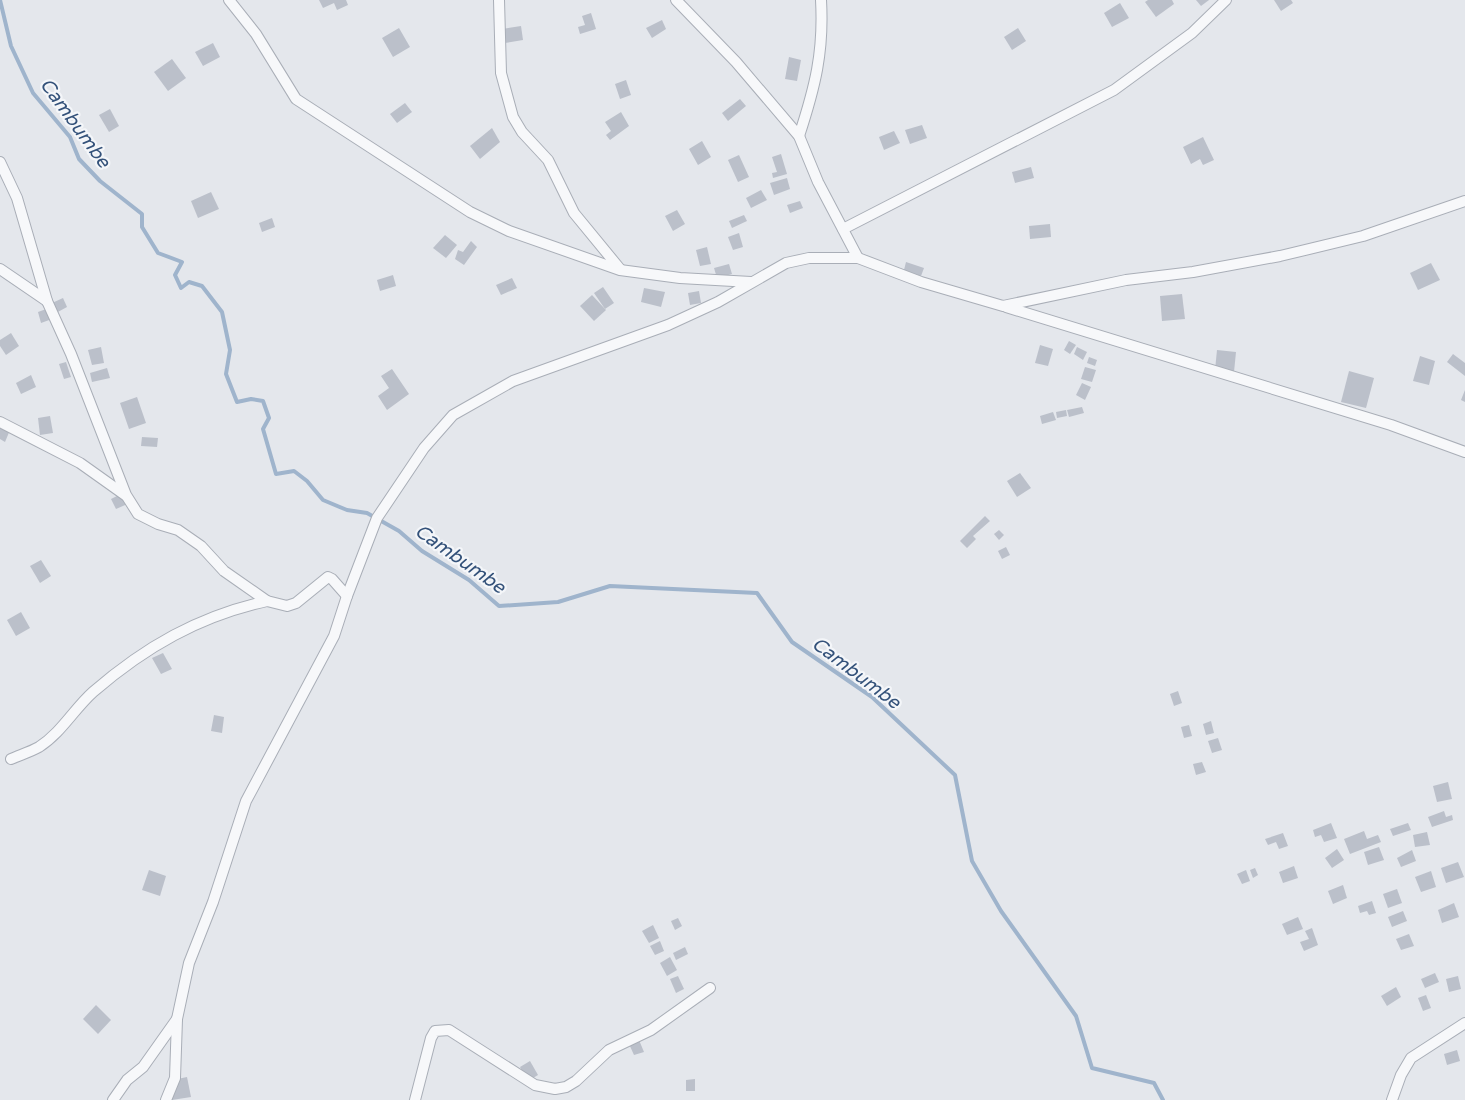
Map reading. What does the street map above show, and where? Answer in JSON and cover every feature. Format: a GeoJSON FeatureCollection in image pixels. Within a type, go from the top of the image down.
{"type":"FeatureCollection","features":[{"type":"Feature","properties":{"kind":"street"},"geometry":{"type":"LineString","coordinates":[[229,0],[256,34],[290,92],[308,108],[470,212],[509,231],[620,270],[680,278],[751,282]]}},
{"type":"Feature","properties":{"kind":"street"},"geometry":{"type":"LineString","coordinates":[[499,0],[501,74],[513,117],[522,132],[548,160],[574,214],[620,270]]}},
{"type":"Feature","properties":{"kind":"street"},"geometry":{"type":"LineString","coordinates":[[676,0],[736,62],[799,136],[818,182],[858,258]]}},
{"type":"Feature","properties":{"kind":"street"},"geometry":{"type":"LineString","coordinates":[[799,136],[818,74],[822,48],[821,0]]}},
{"type":"Feature","properties":{"kind":"street"},"geometry":{"type":"LineString","coordinates":[[843,229],[1114,90],[1192,32],[1226,0]]}},
{"type":"Feature","properties":{"kind":"street"},"geometry":{"type":"LineString","coordinates":[[0,162],[17,198],[47,301],[71,354],[126,495],[138,514],[158,524],[178,530],[201,546],[224,571],[267,601],[287,606],[296,603],[328,577],[332,578],[347,596]]}},
{"type":"Feature","properties":{"kind":"street"},"geometry":{"type":"LineString","coordinates":[[1003,306],[1126,280],[1193,272],[1280,256],[1363,236],[1465,201]]}},
{"type":"Feature","properties":{"kind":"street"},"geometry":{"type":"LineString","coordinates":[[166,1100],[175,1078],[177,1019],[189,964],[213,902],[246,801],[334,636],[377,518],[424,448],[453,415],[513,381],[668,325],[718,302],[786,263],[810,258],[858,258],[920,282],[1391,425],[1465,452]]}},
{"type":"Feature","properties":{"kind":"street"},"geometry":{"type":"LineString","coordinates":[[0,269],[47,301]]}},
{"type":"Feature","properties":{"kind":"street"},"geometry":{"type":"LineString","coordinates":[[0,422],[80,463],[126,495]]}},
{"type":"Feature","properties":{"kind":"street"},"geometry":{"type":"LineString","coordinates":[[11,759],[38,747],[50,738],[90,694],[120,670],[168,638],[216,614],[267,601]]}},
{"type":"Feature","properties":{"kind":"street"},"geometry":{"type":"LineString","coordinates":[[415,1100],[431,1038],[435,1031],[449,1030],[535,1085],[555,1089],[566,1087],[576,1081],[609,1050],[651,1030],[710,988]]}},
{"type":"Feature","properties":{"kind":"street"},"geometry":{"type":"LineString","coordinates":[[112,1100],[127,1080],[143,1067],[177,1019]]}},
{"type":"Feature","properties":{"kind":"street"},"geometry":{"type":"LineString","coordinates":[[1392,1100],[1401,1075],[1411,1058],[1465,1023]]}},
{"type":"Feature","properties":{"kind":"building"},"geometry":{"type":"Polygon","coordinates":[[[319,0],[346,0],[348,5],[337,10],[334,3],[323,8],[319,0]]]}},
{"type":"Feature","properties":{"kind":"building"},"geometry":{"type":"Polygon","coordinates":[[[1148,0],[1172,0],[1174,4],[1156,17],[1145,2],[1148,0]]]}},
{"type":"Feature","properties":{"kind":"building"},"geometry":{"type":"Polygon","coordinates":[[[1196,0],[1209,0],[1201,6],[1196,0]]]}},
{"type":"Feature","properties":{"kind":"building"},"geometry":{"type":"Polygon","coordinates":[[[1274,0],[1291,0],[1293,3],[1281,11],[1274,0]]]}},
{"type":"Feature","properties":{"kind":"building"},"geometry":{"type":"Polygon","coordinates":[[[1120,3],[1129,18],[1112,27],[1104,13],[1120,3]]]}},
{"type":"Feature","properties":{"kind":"building"},"geometry":{"type":"Polygon","coordinates":[[[591,13],[596,29],[580,34],[578,27],[585,25],[582,16],[591,13]]]}},
{"type":"Feature","properties":{"kind":"building"},"geometry":{"type":"Polygon","coordinates":[[[662,20],[666,29],[652,38],[646,28],[662,20]]]}},
{"type":"Feature","properties":{"kind":"building"},"geometry":{"type":"Polygon","coordinates":[[[521,26],[523,40],[505,43],[502,29],[521,26]]]}},
{"type":"Feature","properties":{"kind":"building"},"geometry":{"type":"Polygon","coordinates":[[[399,28],[410,47],[393,57],[382,38],[399,28]]]}},
{"type":"Feature","properties":{"kind":"building"},"geometry":{"type":"Polygon","coordinates":[[[1018,28],[1026,41],[1012,50],[1004,37],[1018,28]]]}},
{"type":"Feature","properties":{"kind":"building"},"geometry":{"type":"Polygon","coordinates":[[[213,43],[220,57],[203,66],[195,52],[213,43]]]}},
{"type":"Feature","properties":{"kind":"building"},"geometry":{"type":"Polygon","coordinates":[[[789,57],[801,60],[797,81],[785,79],[789,57]]]}},
{"type":"Feature","properties":{"kind":"building"},"geometry":{"type":"Polygon","coordinates":[[[172,59],[186,78],[168,91],[154,72],[172,59]]]}},
{"type":"Feature","properties":{"kind":"building"},"geometry":{"type":"Polygon","coordinates":[[[626,80],[631,95],[620,99],[615,84],[626,80]]]}},
{"type":"Feature","properties":{"kind":"building"},"geometry":{"type":"Polygon","coordinates":[[[740,99],[746,106],[728,121],[722,113],[740,99]]]}},
{"type":"Feature","properties":{"kind":"building"},"geometry":{"type":"Polygon","coordinates":[[[405,103],[412,112],[397,123],[390,114],[405,103]]]}},
{"type":"Feature","properties":{"kind":"building"},"geometry":{"type":"Polygon","coordinates":[[[110,109],[119,126],[109,132],[99,115],[110,109]]]}},
{"type":"Feature","properties":{"kind":"building"},"geometry":{"type":"Polygon","coordinates":[[[621,112],[629,126],[610,140],[606,135],[611,131],[605,122],[621,112]]]}},
{"type":"Feature","properties":{"kind":"building"},"geometry":{"type":"Polygon","coordinates":[[[922,125],[927,138],[910,144],[905,130],[922,125]]]}},
{"type":"Feature","properties":{"kind":"building"},"geometry":{"type":"Polygon","coordinates":[[[492,128],[500,142],[480,159],[470,146],[492,128]]]}},
{"type":"Feature","properties":{"kind":"building"},"geometry":{"type":"Polygon","coordinates":[[[894,131],[900,143],[884,150],[879,137],[894,131]]]}},
{"type":"Feature","properties":{"kind":"building"},"geometry":{"type":"Polygon","coordinates":[[[1203,137],[1214,160],[1203,165],[1200,159],[1191,164],[1183,147],[1203,137]]]}},
{"type":"Feature","properties":{"kind":"building"},"geometry":{"type":"Polygon","coordinates":[[[702,141],[711,157],[698,165],[689,149],[702,141]]]}},
{"type":"Feature","properties":{"kind":"building"},"geometry":{"type":"Polygon","coordinates":[[[781,154],[787,174],[773,178],[772,173],[777,172],[772,157],[781,154]]]}},
{"type":"Feature","properties":{"kind":"building"},"geometry":{"type":"Polygon","coordinates":[[[739,155],[749,177],[738,182],[728,160],[739,155]]]}},
{"type":"Feature","properties":{"kind":"building"},"geometry":{"type":"Polygon","coordinates":[[[1031,167],[1034,178],[1015,183],[1012,172],[1031,167]]]}},
{"type":"Feature","properties":{"kind":"building"},"geometry":{"type":"Polygon","coordinates":[[[787,178],[790,189],[774,195],[770,183],[787,178]]]}},
{"type":"Feature","properties":{"kind":"building"},"geometry":{"type":"Polygon","coordinates":[[[761,190],[767,200],[751,208],[746,198],[761,190]]]}},
{"type":"Feature","properties":{"kind":"building"},"geometry":{"type":"Polygon","coordinates":[[[211,192],[219,209],[198,218],[191,201],[211,192]]]}},
{"type":"Feature","properties":{"kind":"building"},"geometry":{"type":"Polygon","coordinates":[[[800,201],[803,208],[790,213],[787,205],[800,201]]]}},
{"type":"Feature","properties":{"kind":"building"},"geometry":{"type":"Polygon","coordinates":[[[677,210],[685,224],[673,231],[665,216],[677,210]]]}},
{"type":"Feature","properties":{"kind":"building"},"geometry":{"type":"Polygon","coordinates":[[[744,215],[747,221],[732,228],[729,221],[744,215]]]}},
{"type":"Feature","properties":{"kind":"building"},"geometry":{"type":"Polygon","coordinates":[[[272,218],[275,227],[262,232],[259,223],[272,218]]]}},
{"type":"Feature","properties":{"kind":"building"},"geometry":{"type":"Polygon","coordinates":[[[1050,224],[1051,237],[1030,239],[1029,226],[1050,224]]]}},
{"type":"Feature","properties":{"kind":"building"},"geometry":{"type":"Polygon","coordinates":[[[739,233],[743,247],[733,250],[728,237],[739,233]]]}},
{"type":"Feature","properties":{"kind":"building"},"geometry":{"type":"Polygon","coordinates":[[[445,235],[457,245],[446,258],[433,248],[445,235]]]}},
{"type":"Feature","properties":{"kind":"building"},"geometry":{"type":"Polygon","coordinates":[[[471,241],[477,247],[464,265],[455,259],[458,250],[463,252],[471,241]]]}},
{"type":"Feature","properties":{"kind":"building"},"geometry":{"type":"Polygon","coordinates":[[[707,247],[711,264],[700,266],[696,250],[707,247]]]}},
{"type":"Feature","properties":{"kind":"building"},"geometry":{"type":"Polygon","coordinates":[[[906,262],[924,268],[921,276],[904,270],[906,262]]]}},
{"type":"Feature","properties":{"kind":"building"},"geometry":{"type":"Polygon","coordinates":[[[1431,263],[1440,280],[1418,290],[1410,273],[1431,263]]]}},
{"type":"Feature","properties":{"kind":"building"},"geometry":{"type":"Polygon","coordinates":[[[729,264],[732,274],[717,278],[714,268],[729,264]]]}},
{"type":"Feature","properties":{"kind":"building"},"geometry":{"type":"Polygon","coordinates":[[[393,275],[396,286],[380,291],[377,280],[393,275]]]}},
{"type":"Feature","properties":{"kind":"building"},"geometry":{"type":"Polygon","coordinates":[[[512,278],[517,288],[501,295],[496,285],[512,278]]]}},
{"type":"Feature","properties":{"kind":"building"},"geometry":{"type":"Polygon","coordinates":[[[603,287],[614,303],[605,309],[594,293],[603,287]]]}},
{"type":"Feature","properties":{"kind":"building"},"geometry":{"type":"Polygon","coordinates":[[[644,288],[665,292],[661,307],[641,302],[644,288]]]}},
{"type":"Feature","properties":{"kind":"building"},"geometry":{"type":"Polygon","coordinates":[[[699,291],[701,303],[690,305],[688,293],[699,291]]]}},
{"type":"Feature","properties":{"kind":"building"},"geometry":{"type":"Polygon","coordinates":[[[1182,294],[1185,319],[1162,321],[1160,296],[1182,294]]]}},
{"type":"Feature","properties":{"kind":"building"},"geometry":{"type":"Polygon","coordinates":[[[592,295],[606,310],[594,321],[580,306],[592,295]]]}},
{"type":"Feature","properties":{"kind":"building"},"geometry":{"type":"Polygon","coordinates":[[[63,298],[67,307],[56,313],[52,303],[63,298]]]}},
{"type":"Feature","properties":{"kind":"building"},"geometry":{"type":"Polygon","coordinates":[[[49,308],[52,319],[41,323],[38,312],[49,308]]]}},
{"type":"Feature","properties":{"kind":"building"},"geometry":{"type":"Polygon","coordinates":[[[11,333],[19,346],[6,355],[0,346],[0,340],[11,333]]]}},
{"type":"Feature","properties":{"kind":"building"},"geometry":{"type":"Polygon","coordinates":[[[1069,341],[1076,345],[1070,354],[1064,350],[1069,341]]]}},
{"type":"Feature","properties":{"kind":"building"},"geometry":{"type":"Polygon","coordinates":[[[1040,345],[1053,349],[1048,366],[1035,363],[1040,345]]]}},
{"type":"Feature","properties":{"kind":"building"},"geometry":{"type":"Polygon","coordinates":[[[101,347],[104,363],[92,365],[88,350],[101,347]]]}},
{"type":"Feature","properties":{"kind":"building"},"geometry":{"type":"Polygon","coordinates":[[[1077,347],[1087,352],[1083,360],[1074,354],[1077,347]]]}},
{"type":"Feature","properties":{"kind":"building"},"geometry":{"type":"Polygon","coordinates":[[[1217,350],[1236,352],[1234,372],[1215,370],[1217,350]]]}},
{"type":"Feature","properties":{"kind":"building"},"geometry":{"type":"Polygon","coordinates":[[[1453,354],[1465,363],[1465,376],[1447,362],[1453,354]]]}},
{"type":"Feature","properties":{"kind":"building"},"geometry":{"type":"Polygon","coordinates":[[[1420,356],[1435,361],[1429,385],[1413,381],[1420,356]]]}},
{"type":"Feature","properties":{"kind":"building"},"geometry":{"type":"Polygon","coordinates":[[[1089,357],[1097,360],[1095,366],[1087,363],[1089,357]]]}},
{"type":"Feature","properties":{"kind":"building"},"geometry":{"type":"Polygon","coordinates":[[[66,362],[71,377],[64,379],[59,364],[66,362]]]}},
{"type":"Feature","properties":{"kind":"building"},"geometry":{"type":"Polygon","coordinates":[[[1085,367],[1096,370],[1092,382],[1081,379],[1085,367]]]}},
{"type":"Feature","properties":{"kind":"building"},"geometry":{"type":"Polygon","coordinates":[[[107,368],[110,378],[92,382],[90,373],[107,368]]]}},
{"type":"Feature","properties":{"kind":"building"},"geometry":{"type":"Polygon","coordinates":[[[392,369],[409,394],[387,410],[378,396],[389,388],[381,376],[392,369]]]}},
{"type":"Feature","properties":{"kind":"building"},"geometry":{"type":"Polygon","coordinates":[[[1349,371],[1374,378],[1366,408],[1341,402],[1349,371]]]}},
{"type":"Feature","properties":{"kind":"building"},"geometry":{"type":"Polygon","coordinates":[[[31,375],[36,387],[21,394],[16,383],[31,375]]]}},
{"type":"Feature","properties":{"kind":"building"},"geometry":{"type":"Polygon","coordinates":[[[1082,383],[1091,387],[1085,400],[1076,395],[1082,383]]]}},
{"type":"Feature","properties":{"kind":"building"},"geometry":{"type":"Polygon","coordinates":[[[1465,390],[1465,402],[1461,400],[1465,390]]]}},
{"type":"Feature","properties":{"kind":"building"},"geometry":{"type":"Polygon","coordinates":[[[137,397],[146,423],[129,429],[120,403],[137,397]]]}},
{"type":"Feature","properties":{"kind":"building"},"geometry":{"type":"Polygon","coordinates":[[[1082,407],[1084,413],[1069,417],[1067,410],[1082,407]]]}},
{"type":"Feature","properties":{"kind":"building"},"geometry":{"type":"Polygon","coordinates":[[[1066,410],[1067,416],[1057,418],[1056,412],[1066,410]]]}},
{"type":"Feature","properties":{"kind":"building"},"geometry":{"type":"Polygon","coordinates":[[[1053,412],[1056,420],[1042,424],[1040,416],[1053,412]]]}},
{"type":"Feature","properties":{"kind":"building"},"geometry":{"type":"Polygon","coordinates":[[[50,416],[53,433],[40,435],[38,418],[50,416]]]}},
{"type":"Feature","properties":{"kind":"building"},"geometry":{"type":"Polygon","coordinates":[[[0,425],[10,430],[5,442],[0,439],[0,425]]]}},
{"type":"Feature","properties":{"kind":"building"},"geometry":{"type":"Polygon","coordinates":[[[142,437],[158,438],[157,447],[141,446],[142,437]]]}},
{"type":"Feature","properties":{"kind":"building"},"geometry":{"type":"Polygon","coordinates":[[[1020,473],[1031,488],[1017,497],[1007,481],[1020,473]]]}},
{"type":"Feature","properties":{"kind":"building"},"geometry":{"type":"Polygon","coordinates":[[[127,491],[132,502],[116,509],[111,499],[127,491]]]}},
{"type":"Feature","properties":{"kind":"building"},"geometry":{"type":"Polygon","coordinates":[[[985,516],[990,521],[973,536],[976,539],[967,548],[960,541],[985,516]]]}},
{"type":"Feature","properties":{"kind":"building"},"geometry":{"type":"Polygon","coordinates":[[[999,530],[1004,535],[999,540],[994,534],[999,530]]]}},
{"type":"Feature","properties":{"kind":"building"},"geometry":{"type":"Polygon","coordinates":[[[1006,547],[1010,555],[1002,559],[998,551],[1006,547]]]}},
{"type":"Feature","properties":{"kind":"building"},"geometry":{"type":"Polygon","coordinates":[[[41,560],[51,576],[40,583],[30,566],[41,560]]]}},
{"type":"Feature","properties":{"kind":"building"},"geometry":{"type":"Polygon","coordinates":[[[21,612],[30,628],[16,636],[7,620],[21,612]]]}},
{"type":"Feature","properties":{"kind":"building"},"geometry":{"type":"Polygon","coordinates":[[[163,653],[172,669],[161,674],[152,658],[163,653]]]}},
{"type":"Feature","properties":{"kind":"building"},"geometry":{"type":"Polygon","coordinates":[[[1178,691],[1182,703],[1174,706],[1170,694],[1178,691]]]}},
{"type":"Feature","properties":{"kind":"building"},"geometry":{"type":"Polygon","coordinates":[[[214,715],[224,717],[222,733],[211,731],[214,715]]]}},
{"type":"Feature","properties":{"kind":"building"},"geometry":{"type":"Polygon","coordinates":[[[1211,721],[1214,733],[1206,735],[1203,724],[1211,721]]]}},
{"type":"Feature","properties":{"kind":"building"},"geometry":{"type":"Polygon","coordinates":[[[1189,725],[1192,736],[1184,738],[1181,727],[1189,725]]]}},
{"type":"Feature","properties":{"kind":"building"},"geometry":{"type":"Polygon","coordinates":[[[1218,738],[1222,750],[1212,753],[1208,741],[1218,738]]]}},
{"type":"Feature","properties":{"kind":"building"},"geometry":{"type":"Polygon","coordinates":[[[1202,762],[1206,772],[1196,775],[1193,764],[1202,762]]]}},
{"type":"Feature","properties":{"kind":"building"},"geometry":{"type":"Polygon","coordinates":[[[1448,782],[1452,799],[1437,802],[1433,786],[1448,782]]]}},
{"type":"Feature","properties":{"kind":"building"},"geometry":{"type":"Polygon","coordinates":[[[1444,811],[1446,817],[1452,815],[1453,820],[1432,827],[1428,817],[1444,811]]]}},
{"type":"Feature","properties":{"kind":"building"},"geometry":{"type":"Polygon","coordinates":[[[1331,823],[1337,838],[1324,842],[1321,835],[1315,837],[1313,830],[1331,823]]]}},
{"type":"Feature","properties":{"kind":"building"},"geometry":{"type":"Polygon","coordinates":[[[1408,823],[1411,830],[1393,836],[1390,829],[1408,823]]]}},
{"type":"Feature","properties":{"kind":"building"},"geometry":{"type":"Polygon","coordinates":[[[1364,831],[1367,839],[1378,835],[1381,842],[1350,854],[1344,839],[1364,831]]]}},
{"type":"Feature","properties":{"kind":"building"},"geometry":{"type":"Polygon","coordinates":[[[1427,832],[1430,845],[1415,847],[1413,835],[1427,832]]]}},
{"type":"Feature","properties":{"kind":"building"},"geometry":{"type":"Polygon","coordinates":[[[1283,833],[1288,846],[1279,849],[1276,842],[1268,845],[1265,839],[1283,833]]]}},
{"type":"Feature","properties":{"kind":"building"},"geometry":{"type":"Polygon","coordinates":[[[1379,847],[1384,860],[1368,865],[1364,852],[1379,847]]]}},
{"type":"Feature","properties":{"kind":"building"},"geometry":{"type":"Polygon","coordinates":[[[1337,849],[1344,860],[1332,868],[1325,858],[1337,849]]]}},
{"type":"Feature","properties":{"kind":"building"},"geometry":{"type":"Polygon","coordinates":[[[1412,850],[1416,861],[1401,867],[1397,858],[1412,850]]]}},
{"type":"Feature","properties":{"kind":"building"},"geometry":{"type":"Polygon","coordinates":[[[1458,862],[1464,877],[1446,883],[1441,868],[1458,862]]]}},
{"type":"Feature","properties":{"kind":"building"},"geometry":{"type":"Polygon","coordinates":[[[1294,866],[1298,878],[1283,883],[1279,872],[1294,866]]]}},
{"type":"Feature","properties":{"kind":"building"},"geometry":{"type":"Polygon","coordinates":[[[1255,868],[1258,875],[1253,878],[1250,870],[1255,868]]]}},
{"type":"Feature","properties":{"kind":"building"},"geometry":{"type":"Polygon","coordinates":[[[149,870],[166,876],[160,896],[142,890],[149,870]]]}},
{"type":"Feature","properties":{"kind":"building"},"geometry":{"type":"Polygon","coordinates":[[[1246,870],[1250,881],[1242,884],[1237,874],[1246,870]]]}},
{"type":"Feature","properties":{"kind":"building"},"geometry":{"type":"Polygon","coordinates":[[[1431,871],[1436,887],[1421,892],[1415,877],[1431,871]]]}},
{"type":"Feature","properties":{"kind":"building"},"geometry":{"type":"Polygon","coordinates":[[[1343,885],[1347,898],[1333,904],[1328,891],[1343,885]]]}},
{"type":"Feature","properties":{"kind":"building"},"geometry":{"type":"Polygon","coordinates":[[[1397,889],[1402,903],[1388,908],[1383,894],[1397,889]]]}},
{"type":"Feature","properties":{"kind":"building"},"geometry":{"type":"Polygon","coordinates":[[[1372,901],[1376,913],[1369,915],[1367,911],[1360,913],[1358,906],[1372,901]]]}},
{"type":"Feature","properties":{"kind":"building"},"geometry":{"type":"Polygon","coordinates":[[[1454,903],[1459,917],[1442,923],[1438,910],[1454,903]]]}},
{"type":"Feature","properties":{"kind":"building"},"geometry":{"type":"Polygon","coordinates":[[[1403,911],[1407,921],[1392,927],[1388,917],[1403,911]]]}},
{"type":"Feature","properties":{"kind":"building"},"geometry":{"type":"Polygon","coordinates":[[[1298,917],[1303,929],[1287,935],[1282,924],[1298,917]]]}},
{"type":"Feature","properties":{"kind":"building"},"geometry":{"type":"Polygon","coordinates":[[[678,918],[682,926],[675,930],[671,921],[678,918]]]}},
{"type":"Feature","properties":{"kind":"building"},"geometry":{"type":"Polygon","coordinates":[[[653,925],[659,938],[649,943],[642,931],[653,925]]]}},
{"type":"Feature","properties":{"kind":"building"},"geometry":{"type":"Polygon","coordinates":[[[1312,928],[1318,945],[1304,951],[1300,942],[1309,939],[1305,931],[1312,928]]]}},
{"type":"Feature","properties":{"kind":"building"},"geometry":{"type":"Polygon","coordinates":[[[1409,934],[1414,946],[1401,950],[1396,939],[1409,934]]]}},
{"type":"Feature","properties":{"kind":"building"},"geometry":{"type":"Polygon","coordinates":[[[660,941],[664,951],[655,955],[650,946],[660,941]]]}},
{"type":"Feature","properties":{"kind":"building"},"geometry":{"type":"Polygon","coordinates":[[[685,947],[688,954],[676,960],[673,953],[685,947]]]}},
{"type":"Feature","properties":{"kind":"building"},"geometry":{"type":"Polygon","coordinates":[[[670,957],[677,970],[667,976],[660,963],[670,957]]]}},
{"type":"Feature","properties":{"kind":"building"},"geometry":{"type":"Polygon","coordinates":[[[1435,973],[1439,982],[1425,988],[1421,979],[1435,973]]]}},
{"type":"Feature","properties":{"kind":"building"},"geometry":{"type":"Polygon","coordinates":[[[678,976],[684,989],[676,993],[670,979],[678,976]]]}},
{"type":"Feature","properties":{"kind":"building"},"geometry":{"type":"Polygon","coordinates":[[[1458,976],[1461,989],[1449,992],[1446,979],[1458,976]]]}},
{"type":"Feature","properties":{"kind":"building"},"geometry":{"type":"Polygon","coordinates":[[[1396,987],[1401,997],[1387,1006],[1381,996],[1396,987]]]}},
{"type":"Feature","properties":{"kind":"building"},"geometry":{"type":"Polygon","coordinates":[[[1426,995],[1431,1008],[1423,1011],[1418,998],[1426,995]]]}},
{"type":"Feature","properties":{"kind":"building"},"geometry":{"type":"Polygon","coordinates":[[[96,1005],[111,1020],[98,1034],[83,1019],[96,1005]]]}},
{"type":"Feature","properties":{"kind":"building"},"geometry":{"type":"Polygon","coordinates":[[[639,1040],[644,1052],[634,1055],[629,1044],[639,1040]]]}},
{"type":"Feature","properties":{"kind":"building"},"geometry":{"type":"Polygon","coordinates":[[[1457,1050],[1460,1061],[1447,1065],[1444,1054],[1457,1050]]]}},
{"type":"Feature","properties":{"kind":"building"},"geometry":{"type":"Polygon","coordinates":[[[530,1061],[538,1075],[528,1081],[520,1067],[530,1061]]]}},
{"type":"Feature","properties":{"kind":"building"},"geometry":{"type":"Polygon","coordinates":[[[187,1077],[191,1097],[172,1100],[168,1081],[187,1077]]]}},
{"type":"Feature","properties":{"kind":"building"},"geometry":{"type":"Polygon","coordinates":[[[695,1079],[695,1091],[686,1091],[686,1080],[695,1079]]]}},
{"type":"Feature","properties":{"kind":"waterway","name":"Cambumbe"},"geometry":{"type":"LineString","coordinates":[[0,0],[11,46],[33,93],[70,137],[79,159],[100,181],[142,214],[142,227],[158,253],[182,262],[175,275],[181,288],[189,282],[202,286],[222,312],[230,350],[226,374],[237,402],[251,399],[263,401],[269,418],[263,429],[276,474],[294,471],[307,481],[323,500],[347,510],[367,513],[399,531],[422,551],[469,580],[499,606],[558,602],[610,586],[757,593],[792,642],[872,697],[955,775],[972,861],[1001,911],[1076,1016],[1092,1068],[1154,1083],[1163,1100]]}}]}
